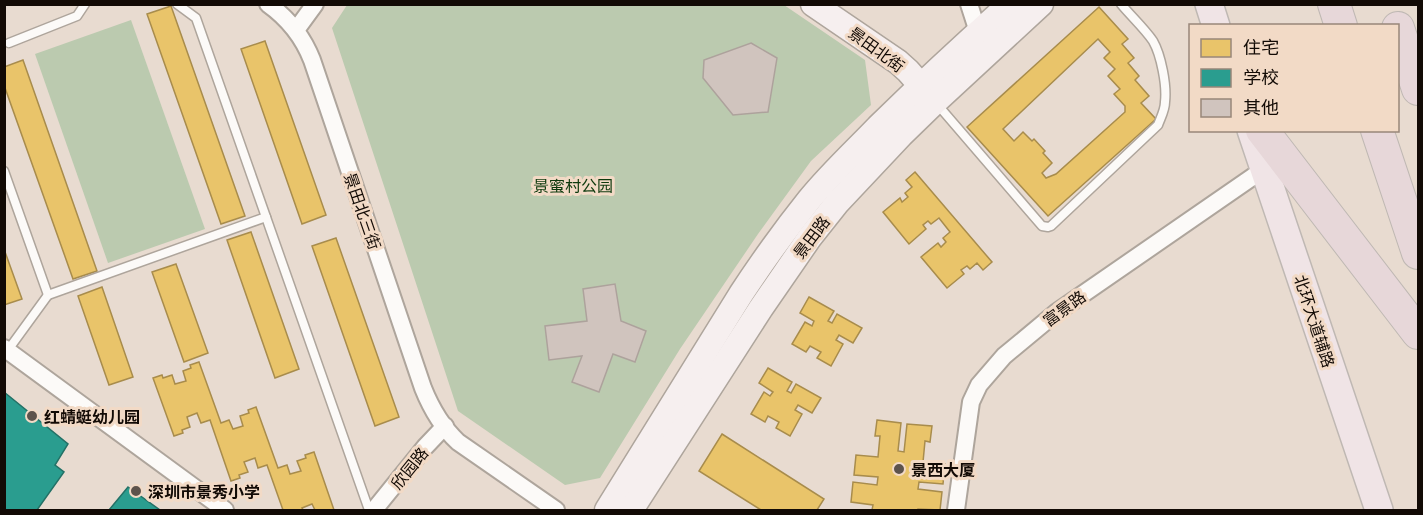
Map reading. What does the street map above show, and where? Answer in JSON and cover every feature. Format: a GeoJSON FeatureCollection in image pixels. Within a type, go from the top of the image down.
{"type":"FeatureCollection","features":[{"type":"Feature","properties":{"kind":"highway"},"geometry":{"type":"LineString","coordinates":[[1334,4],[1340,24]]}},
{"type":"Feature","properties":{"kind":"highway"},"geometry":{"type":"LineString","coordinates":[[1390,4],[1396,24]]}},
{"type":"Feature","properties":{"kind":"highway"},"geometry":{"type":"LineString","coordinates":[[1399,33],[1419,89]]}},
{"type":"Feature","properties":{"kind":"highway"},"geometry":{"type":"LineString","coordinates":[[1264,132],[1419,333]]}},
{"type":"Feature","properties":{"kind":"highway"},"geometry":{"type":"LineString","coordinates":[[1378,132],[1419,253]]}},
{"type":"Feature","properties":{"kind":"main road","name":"景田北街"},"geometry":{"type":"LineString","coordinates":[[813,4],[898,62],[928,94]]}},
{"type":"Feature","properties":{"kind":"main road","name":"景田路"},"geometry":{"type":"LineString","coordinates":[[631,510],[761,308],[810,237],[837,203],[902,135],[928,94],[978,32],[1010,4]]}},
{"type":"Feature","properties":{"kind":"main road","name":"景田路"},"geometry":{"type":"LineString","coordinates":[[607,510],[741,294],[809,200],[864,142],[1041,4]]}},
{"type":"Feature","properties":{"kind":"main road"},"geometry":{"type":"LineString","coordinates":[[1209,4],[1215,24]]}},
{"type":"Feature","properties":{"kind":"main road","name":"北环大道辅路"},"geometry":{"type":"LineString","coordinates":[[1252,132],[1379,510]]}},
{"type":"Feature","properties":{"kind":"street","name":"景田北三街"},"geometry":{"type":"LineString","coordinates":[[268,4],[285,17],[296,30],[312,60],[432,409],[458,442],[556,510]]}},
{"type":"Feature","properties":{"kind":"street"},"geometry":{"type":"LineString","coordinates":[[296,30],[315,4]]}},
{"type":"Feature","properties":{"kind":"street"},"geometry":{"type":"LineString","coordinates":[[969,4],[978,32]]}},
{"type":"Feature","properties":{"kind":"street","name":"富景路"},"geometry":{"type":"LineString","coordinates":[[956,510],[971,402],[979,385],[991,370],[1004,356],[1057,312],[1264,169]]}},
{"type":"Feature","properties":{"kind":"street"},"geometry":{"type":"LineString","coordinates":[[6,349],[225,510]]}},
{"type":"Feature","properties":{"kind":"street","name":"景田北三街"},"geometry":{"type":"LineString","coordinates":[[445,426],[458,432],[569,510]]}},
{"type":"Feature","properties":{"kind":"street","name":"欣园路"},"geometry":{"type":"LineString","coordinates":[[374,510],[445,426]]}},
{"type":"Feature","properties":{"kind":"lane"},"geometry":{"type":"LineString","coordinates":[[9,43],[77,16],[85,4]]}},
{"type":"Feature","properties":{"kind":"lane"},"geometry":{"type":"LineString","coordinates":[[177,4],[196,18],[369,510]]}},
{"type":"Feature","properties":{"kind":"lane"},"geometry":{"type":"LineString","coordinates":[[928,94],[1042,226],[1051,226],[1158,125],[1163,115],[1165,84],[1153,41],[1121,4]]}},
{"type":"Feature","properties":{"kind":"lane"},"geometry":{"type":"LineString","coordinates":[[4,171],[48,295]]}},
{"type":"Feature","properties":{"kind":"lane"},"geometry":{"type":"LineString","coordinates":[[6,349],[48,295],[266,217]]}},
{"type":"Feature","properties":{"kind":"green space","name":"景蜜村公园"},"geometry":{"type":"Polygon","coordinates":[[[347,5],[784,5],[865,60],[871,105],[811,161],[680,349],[600,478],[565,485],[458,411],[332,28],[347,5]]]}},
{"type":"Feature","properties":{"kind":"green space"},"geometry":{"type":"Polygon","coordinates":[[[131,20],[205,229],[108,263],[35,54],[131,20]]]}},
{"type":"Feature","properties":{"kind":"building: 住宅"},"geometry":{"type":"Polygon","coordinates":[[[171,6],[245,216],[221,224],[147,14],[171,6]]]}},
{"type":"Feature","properties":{"kind":"building: 住宅"},"geometry":{"type":"Polygon","coordinates":[[[1099,7],[1128,39],[1122,44],[1134,58],[1128,63],[1139,76],[1135,80],[1149,96],[1141,103],[1156,119],[1048,216],[967,127],[1099,7]],[[1098,39],[1003,129],[1014,141],[1023,132],[1032,141],[1034,139],[1045,151],[1043,153],[1052,163],[1042,173],[1046,178],[1056,174],[1125,112],[1125,106],[1114,94],[1120,89],[1108,76],[1115,69],[1104,58],[1110,52],[1098,39]]]}},
{"type":"Feature","properties":{"kind":"building: 住宅"},"geometry":{"type":"Polygon","coordinates":[[[265,41],[326,215],[302,224],[241,49],[265,41]]]}},
{"type":"Feature","properties":{"kind":"building: 住宅"},"geometry":{"type":"Polygon","coordinates":[[[23,60],[97,271],[73,279],[4,85],[4,67],[23,60]]]}},
{"type":"Feature","properties":{"kind":"building: 住宅"},"geometry":{"type":"Polygon","coordinates":[[[915,172],[992,262],[983,270],[977,263],[970,269],[967,266],[961,270],[964,274],[947,288],[921,257],[938,243],[941,247],[946,242],[943,238],[950,232],[939,218],[931,224],[928,221],[923,225],[926,229],[909,244],[883,212],[900,198],[902,202],[908,197],[905,193],[912,187],[906,180],[915,172]]]}},
{"type":"Feature","properties":{"kind":"building: 住宅"},"geometry":{"type":"Polygon","coordinates":[[[251,232],[299,369],[275,378],[227,240],[251,232]]]}},
{"type":"Feature","properties":{"kind":"building: 住宅"},"geometry":{"type":"Polygon","coordinates":[[[336,238],[399,417],[375,426],[312,246],[336,238]]]}},
{"type":"Feature","properties":{"kind":"building: 住宅"},"geometry":{"type":"Polygon","coordinates":[[[4,249],[22,299],[4,305],[4,249]]]}},
{"type":"Feature","properties":{"kind":"building: 住宅"},"geometry":{"type":"Polygon","coordinates":[[[176,264],[208,353],[184,362],[152,272],[176,264]]]}},
{"type":"Feature","properties":{"kind":"building: 住宅"},"geometry":{"type":"Polygon","coordinates":[[[102,287],[133,377],[109,385],[78,296],[102,287]]]}},
{"type":"Feature","properties":{"kind":"building: 住宅"},"geometry":{"type":"Polygon","coordinates":[[[809,297],[834,311],[828,321],[832,323],[837,314],[862,328],[853,343],[839,335],[836,340],[843,344],[831,366],[817,358],[821,352],[810,346],[806,352],[792,344],[805,322],[812,326],[814,321],[800,313],[809,297]]]}},
{"type":"Feature","properties":{"kind":"building: 住宅"},"geometry":{"type":"Polygon","coordinates":[[[199,362],[221,423],[229,420],[233,429],[243,426],[240,416],[256,407],[278,468],[287,465],[290,474],[301,471],[297,461],[314,452],[334,510],[315,510],[312,504],[302,508],[303,510],[283,510],[267,465],[258,468],[255,458],[244,462],[248,472],[231,481],[210,420],[201,423],[197,413],[187,417],[190,427],[174,436],[153,378],[172,375],[175,384],[186,381],[183,371],[199,362]]]}},
{"type":"Feature","properties":{"kind":"building: 住宅"},"geometry":{"type":"Polygon","coordinates":[[[768,368],[792,382],[787,391],[791,393],[796,384],[821,398],[812,413],[798,405],[795,410],[802,414],[790,436],[776,428],[779,422],[768,416],[765,422],[751,414],[764,392],[770,396],[773,392],[759,383],[768,368]]]}},
{"type":"Feature","properties":{"kind":"building: 住宅","name":"景西大厦"},"geometry":{"type":"Polygon","coordinates":[[[877,420],[901,423],[898,451],[904,452],[907,424],[932,426],[930,442],[925,441],[923,462],[945,464],[943,484],[919,482],[918,489],[942,492],[940,510],[872,510],[873,505],[851,502],[853,482],[877,485],[878,477],[854,475],[856,455],[878,457],[880,436],[875,436],[877,420]]]}},
{"type":"Feature","properties":{"kind":"building: 住宅"},"geometry":{"type":"Polygon","coordinates":[[[722,434],[824,499],[817,510],[761,510],[699,471],[722,434]]]}},
{"type":"Feature","properties":{"kind":"building: 学校","name":"红蜻蜓幼儿园"},"geometry":{"type":"Polygon","coordinates":[[[4,392],[68,444],[55,465],[64,472],[37,510],[4,510],[4,392]]]}},
{"type":"Feature","properties":{"kind":"building: 学校"},"geometry":{"type":"Polygon","coordinates":[[[128,487],[160,510],[109,510],[128,487]]]}},
{"type":"Feature","properties":{"kind":"building: 其他"},"geometry":{"type":"Polygon","coordinates":[[[751,43],[777,58],[768,112],[733,115],[703,78],[704,60],[751,43]]]}},
{"type":"Feature","properties":{"kind":"building: 其他"},"geometry":{"type":"Polygon","coordinates":[[[615,284],[621,321],[646,331],[635,362],[613,354],[599,392],[572,382],[582,356],[549,360],[545,326],[587,321],[583,289],[615,284]]]}},
{"type":"Feature","properties":{"kind":"place","name":"红蜻蜓幼儿园"},"geometry":{"type":"Point","coordinates":[32,416]}},
{"type":"Feature","properties":{"kind":"place","name":"景西大厦"},"geometry":{"type":"Point","coordinates":[899,469]}},
{"type":"Feature","properties":{"kind":"place","name":"深圳市景秀小学"},"geometry":{"type":"Point","coordinates":[136,491]}}]}
